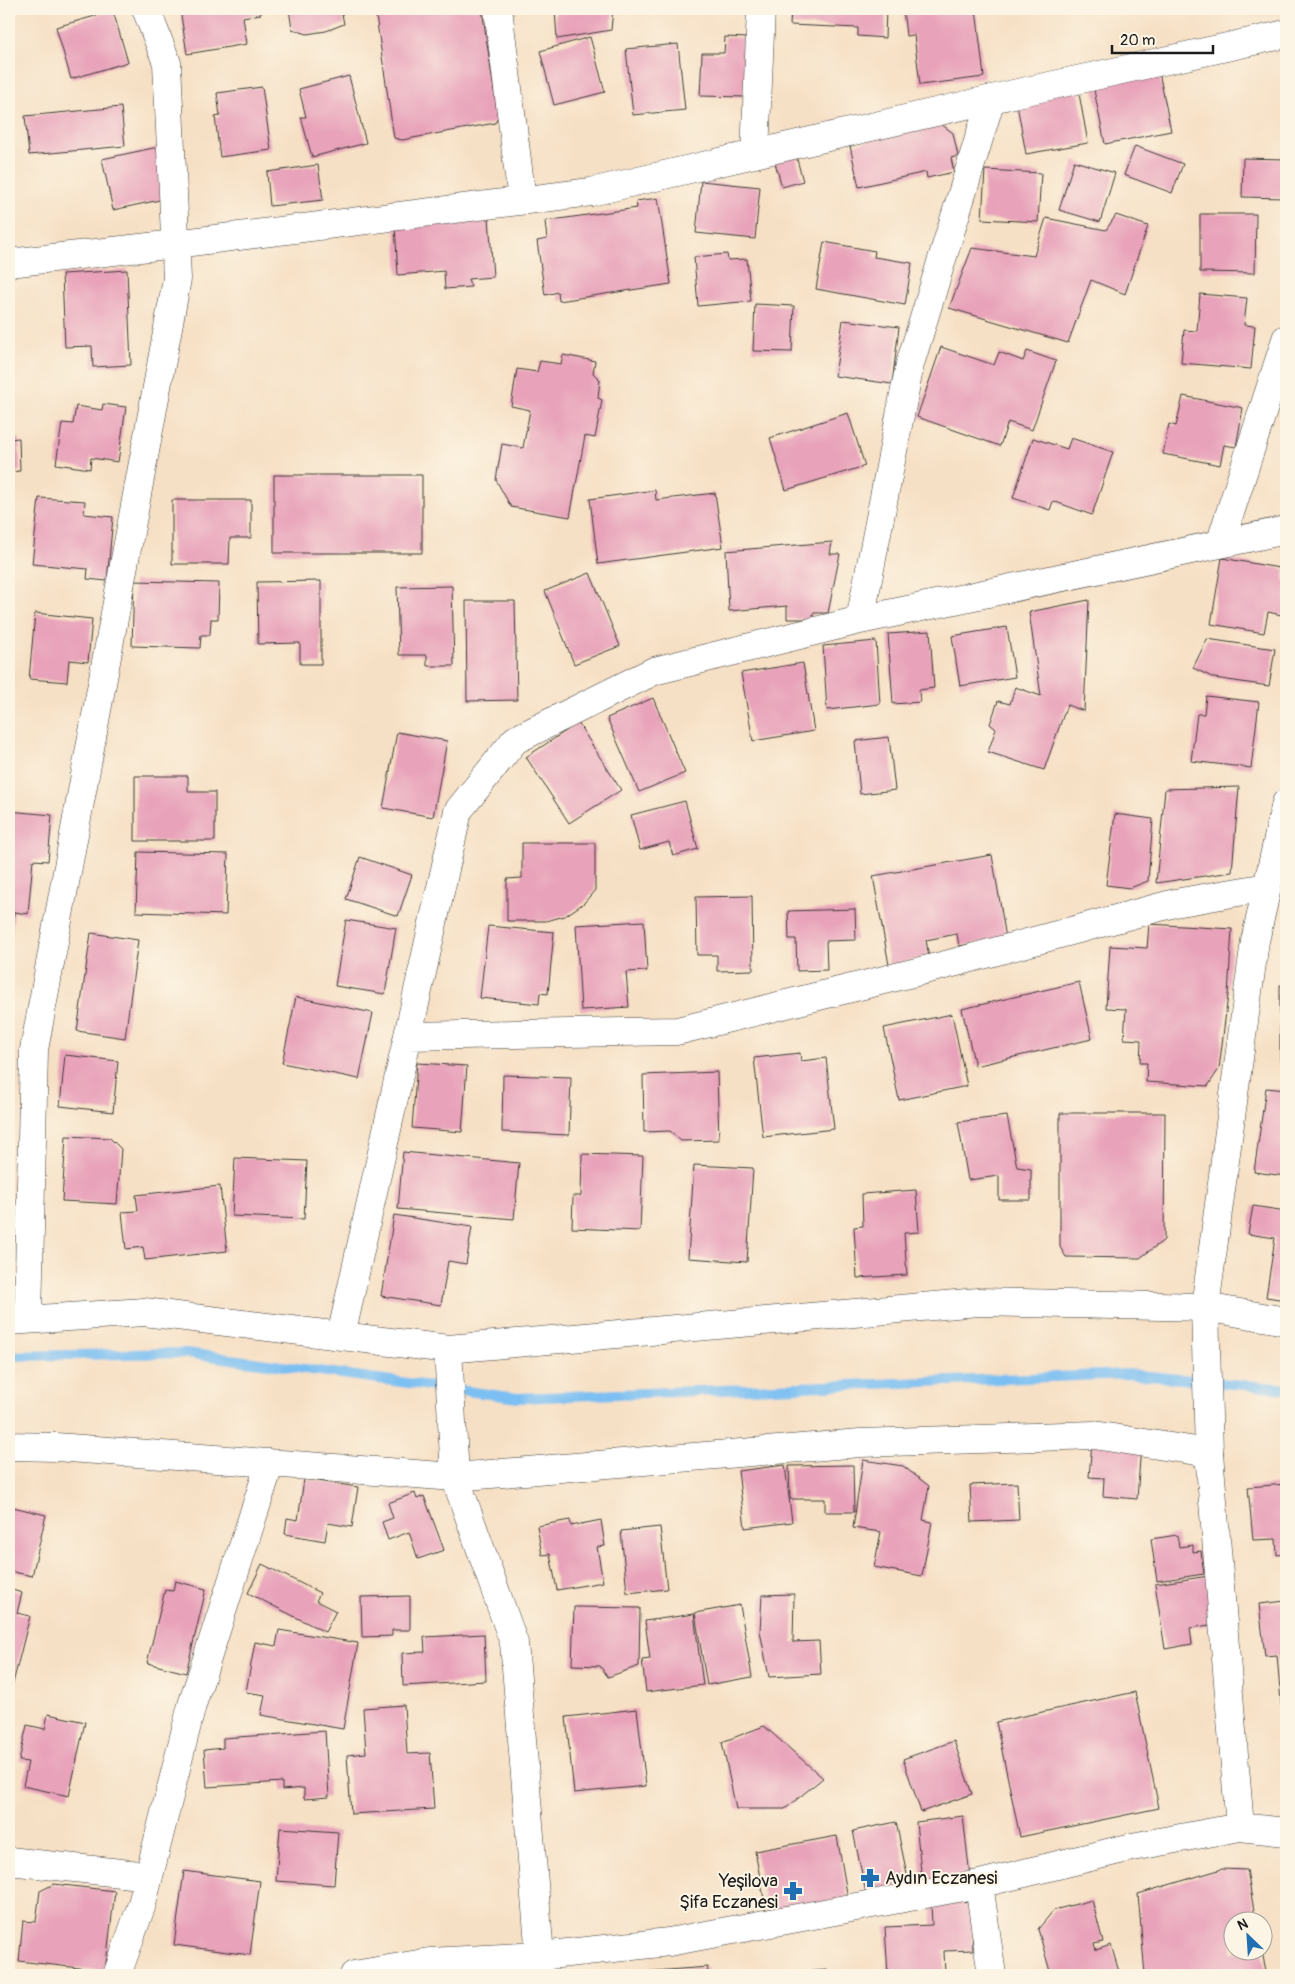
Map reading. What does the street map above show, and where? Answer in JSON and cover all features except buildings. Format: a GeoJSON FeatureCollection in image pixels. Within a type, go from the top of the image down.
{"type":"FeatureCollection","features":[{"type":"Feature","properties":{"kind":"street"},"geometry":{"type":"LineString","coordinates":[[146,9],[167,63],[177,279],[34,1050],[19,1320],[144,1312],[341,1336],[449,1358],[978,1302],[1286,1321]]}},
{"type":"Feature","properties":{"kind":"street"},"geometry":{"type":"LineString","coordinates":[[498,9],[522,200]]}},
{"type":"Feature","properties":{"kind":"street"},"geometry":{"type":"LineString","coordinates":[[755,154],[761,9]]}},
{"type":"Feature","properties":{"kind":"street"},"geometry":{"type":"LineString","coordinates":[[9,263],[590,192],[991,99],[1286,34]]}},
{"type":"Feature","properties":{"kind":"street"},"geometry":{"type":"LineString","coordinates":[[860,620],[910,364],[991,99]]}},
{"type":"Feature","properties":{"kind":"street"},"geometry":{"type":"LineString","coordinates":[[1220,544],[1286,339]]}},
{"type":"Feature","properties":{"kind":"street"},"geometry":{"type":"LineString","coordinates":[[341,1336],[458,811],[515,740],[654,670],[860,620],[1286,530]]}},
{"type":"Feature","properties":{"kind":"street"},"geometry":{"type":"LineString","coordinates":[[1240,1827],[1208,1427],[1206,1316],[1256,941],[1286,803]]}},
{"type":"Feature","properties":{"kind":"street"},"geometry":{"type":"LineString","coordinates":[[408,1036],[677,1031],[953,962],[1176,903],[1267,888]]}},
{"type":"Feature","properties":{"kind":"street"},"geometry":{"type":"LineString","coordinates":[[449,1358],[454,1477],[514,1643],[539,1966]]}},
{"type":"Feature","properties":{"kind":"street"},"geometry":{"type":"LineString","coordinates":[[9,1446],[56,1447],[454,1477],[860,1443],[1094,1435],[1210,1453]]}},
{"type":"Feature","properties":{"kind":"street"},"geometry":{"type":"LineString","coordinates":[[117,1975],[142,1904],[192,1705],[270,1463]]}},
{"type":"Feature","properties":{"kind":"street"},"geometry":{"type":"LineString","coordinates":[[354,1975],[430,1962],[539,1966],[979,1884],[1132,1847],[1240,1827],[1286,1832]]}},
{"type":"Feature","properties":{"kind":"street"},"geometry":{"type":"LineString","coordinates":[[9,1861],[149,1876]]}},
{"type":"Feature","properties":{"kind":"street"},"geometry":{"type":"LineString","coordinates":[[979,1884],[992,1975]]}},
{"type":"Feature","properties":{"kind":"waterway"},"geometry":{"type":"LineString","coordinates":[[9,1356],[186,1353],[518,1398],[1128,1374],[1286,1389]]}},
{"type":"Feature","properties":{"kind":"place","name":"Aydın Eczanesi"},"geometry":{"type":"Point","coordinates":[870,1878]}},
{"type":"Feature","properties":{"kind":"place","name":"Yeşilova Şifa Eczanesi"},"geometry":{"type":"Point","coordinates":[793,1891]}}]}
